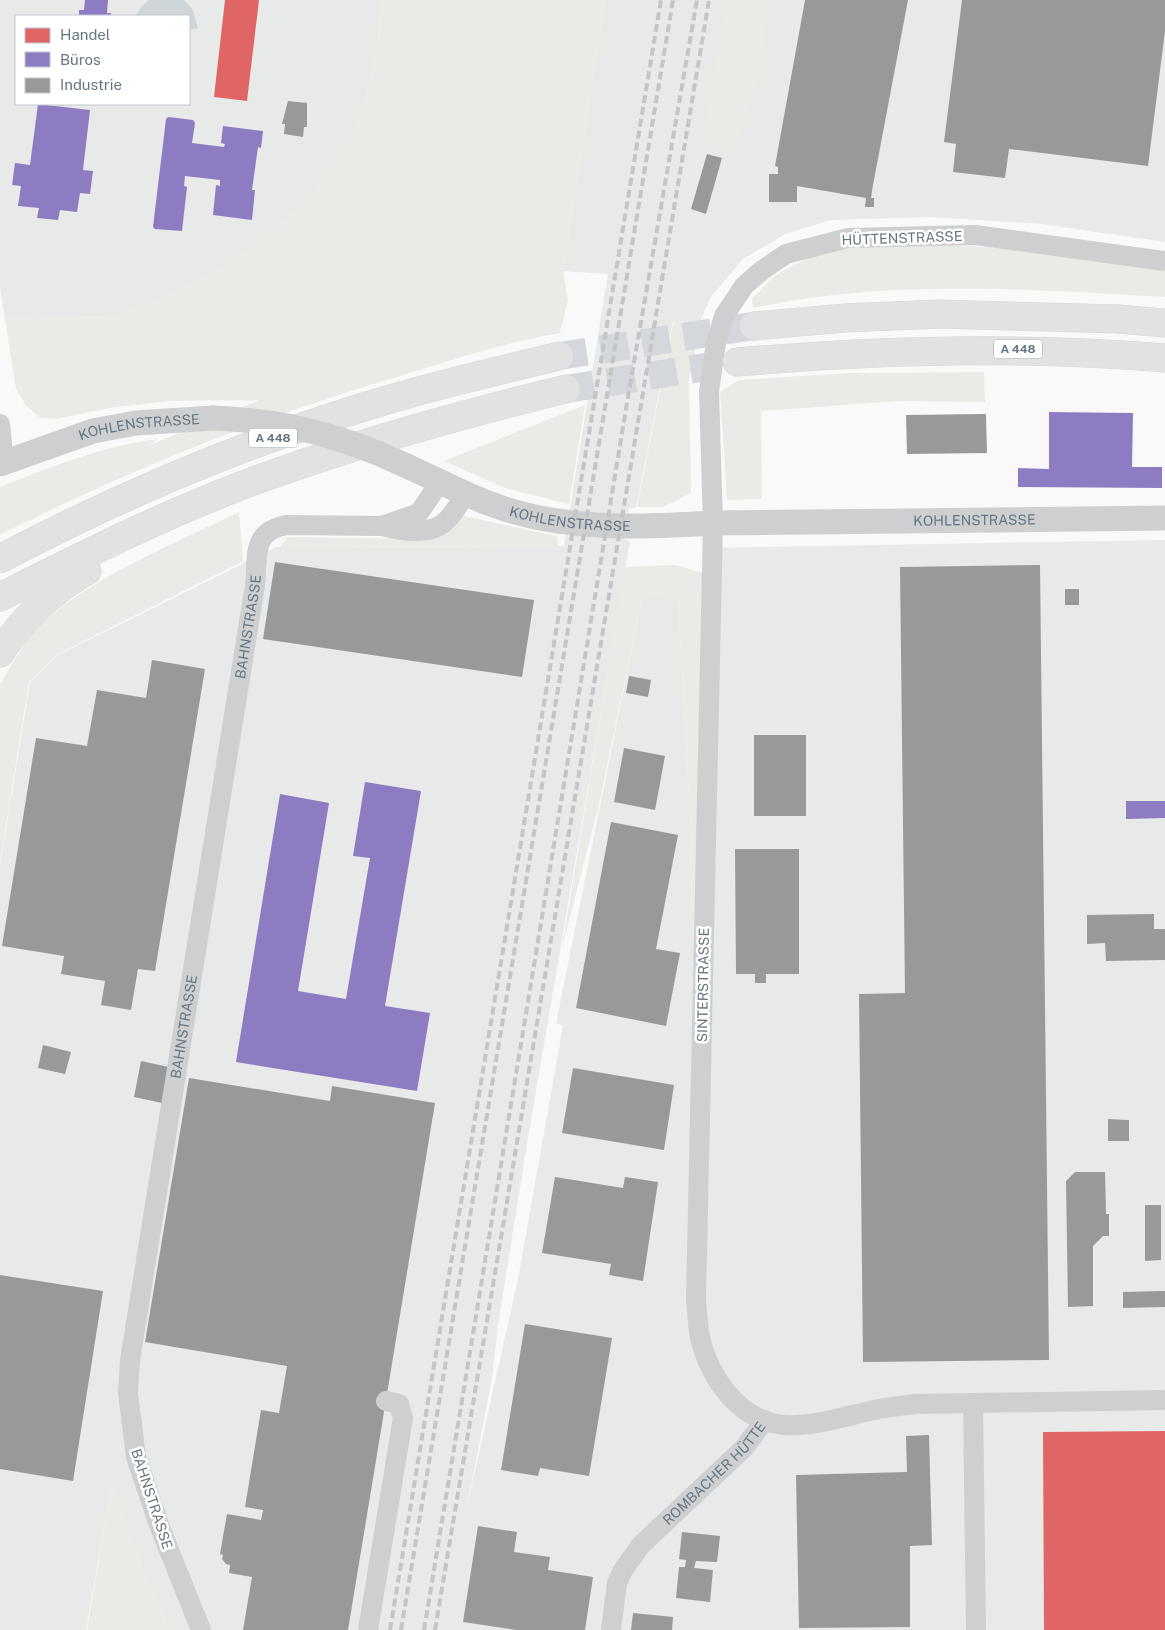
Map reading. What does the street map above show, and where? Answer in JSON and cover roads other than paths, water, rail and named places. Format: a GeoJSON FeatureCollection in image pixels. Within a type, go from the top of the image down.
{"type":"FeatureCollection","features":[{"type":"Feature","properties":{"kind":"highway"},"geometry":{"type":"LineString","coordinates":[[754,326],[845,318],[939,314],[1118,319],[1165,323]]}},
{"type":"Feature","properties":{"kind":"highway"},"geometry":{"type":"LineString","coordinates":[[1118,319],[1165,316]]}},
{"type":"Feature","properties":{"kind":"highway","name":"A 448"},"geometry":{"type":"LineString","coordinates":[[737,362],[838,353],[1015,349],[1165,358]]}},
{"type":"Feature","properties":{"kind":"highway","name":"A 448"},"geometry":{"type":"LineString","coordinates":[[0,559],[98,511],[254,445],[386,400],[559,356]]}},
{"type":"Feature","properties":{"kind":"highway","name":"A 448"},"geometry":{"type":"LineString","coordinates":[[0,597],[157,521],[250,482],[396,433],[566,389]]}},
{"type":"Feature","properties":{"kind":"highway"},"geometry":{"type":"LineString","coordinates":[[0,653],[35,608],[59,587],[133,547],[157,521]]}},
{"type":"Feature","properties":{"kind":"street","name":"HÜTTENSTRASSE"},"geometry":{"type":"LineString","coordinates":[[714,523],[709,391],[716,343],[724,316],[744,286],[761,271],[786,254],[848,238],[975,236],[1165,261]]}},
{"type":"Feature","properties":{"kind":"street","name":"KOHLENSTRASSE"},"geometry":{"type":"LineString","coordinates":[[2,464],[93,431],[136,423],[213,418],[266,422],[322,432],[378,452],[465,494],[516,513],[580,523],[668,526],[714,523],[1165,518]]}},
{"type":"Feature","properties":{"kind":"street"},"geometry":{"type":"LineString","coordinates":[[0,424],[2,464]]}},
{"type":"Feature","properties":{"kind":"street","name":"BAHNSTRASSE"},"geometry":{"type":"LineString","coordinates":[[382,526],[419,513],[440,482]]}},
{"type":"Feature","properties":{"kind":"street","name":"BAHNSTRASSE"},"geometry":{"type":"LineString","coordinates":[[200,1630],[159,1525],[138,1464],[130,1423],[128,1393],[132,1351],[255,585],[258,547],[263,535],[271,528],[286,525],[382,526],[395,530],[439,527],[448,520],[465,494]]}},
{"type":"Feature","properties":{"kind":"street","name":"SINTERSTRASSE"},"geometry":{"type":"LineString","coordinates":[[714,523],[696,1300],[700,1337],[710,1367],[719,1384],[750,1413],[764,1420]]}},
{"type":"Feature","properties":{"kind":"street","name":"ROMBACHER HÜTTE"},"geometry":{"type":"LineString","coordinates":[[611,1630],[617,1583],[623,1570],[641,1545],[744,1448],[764,1420],[784,1425],[915,1404],[1165,1400]]}},
{"type":"Feature","properties":{"kind":"street"},"geometry":{"type":"LineString","coordinates":[[368,1630],[403,1418],[399,1404],[386,1401]]}},
{"type":"Feature","properties":{"kind":"street"},"geometry":{"type":"LineString","coordinates":[[973,1403],[976,1630]]}},
{"type":"Feature","properties":{"kind":"tunnel"},"geometry":{"type":"LineString","coordinates":[[559,356],[754,326]]}},
{"type":"Feature","properties":{"kind":"tunnel"},"geometry":{"type":"LineString","coordinates":[[566,389],[737,362]]}},
{"type":"Feature","properties":{"kind":"railway"},"geometry":{"type":"LineString","coordinates":[[390,1630],[661,0]]}},
{"type":"Feature","properties":{"kind":"railway"},"geometry":{"type":"LineString","coordinates":[[401,1630],[673,0]]}},
{"type":"Feature","properties":{"kind":"railway"},"geometry":{"type":"LineString","coordinates":[[424,1630],[629,391],[697,0]]}},
{"type":"Feature","properties":{"kind":"railway"},"geometry":{"type":"LineString","coordinates":[[435,1630],[709,0]]}}]}
